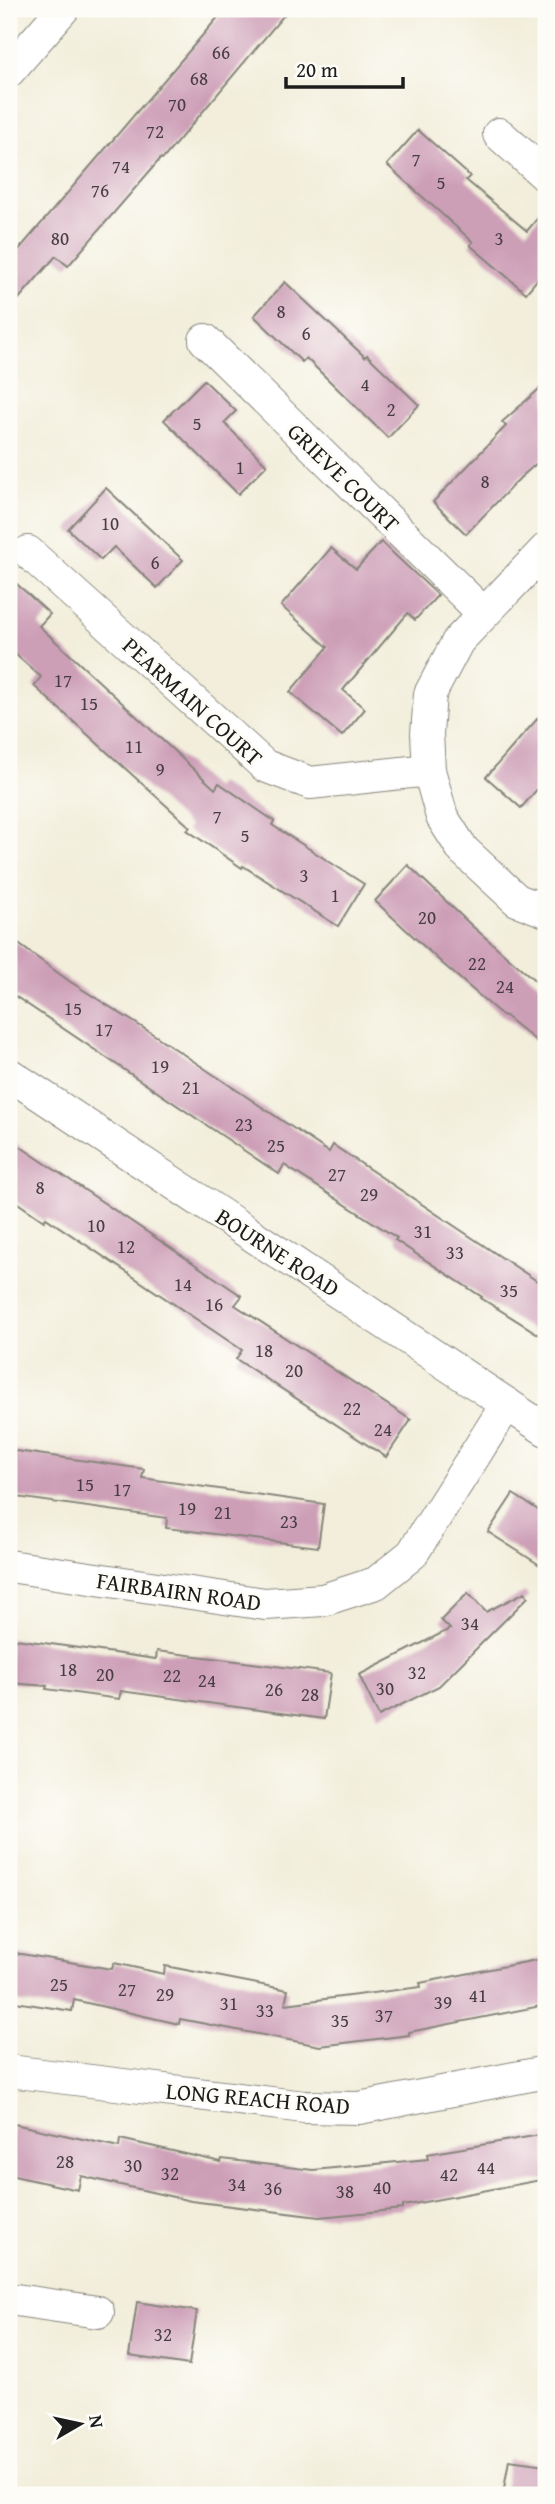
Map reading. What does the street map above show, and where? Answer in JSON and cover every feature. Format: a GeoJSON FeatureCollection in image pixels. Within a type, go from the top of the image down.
{"type":"FeatureCollection","features":[{"type":"Feature","properties":{"kind":"street"},"geometry":{"type":"LineString","coordinates":[[9,71],[63,9]]}},
{"type":"Feature","properties":{"kind":"street"},"geometry":{"type":"LineString","coordinates":[[499,134],[546,176]]}},
{"type":"Feature","properties":{"kind":"street","name":"GRIEVE COURT"},"geometry":{"type":"LineString","coordinates":[[205,340],[483,613]]}},
{"type":"Feature","properties":{"kind":"street"},"geometry":{"type":"LineString","coordinates":[[546,549],[458,641],[430,694],[427,734],[429,770],[442,817],[463,850],[517,900],[546,911]]}},
{"type":"Feature","properties":{"kind":"street","name":"PEARMAIN COURT"},"geometry":{"type":"LineString","coordinates":[[28,552],[265,766],[310,783],[429,770]]}},
{"type":"Feature","properties":{"kind":"street","name":"BOURNE ROAD"},"geometry":{"type":"LineString","coordinates":[[9,1074],[546,1430]]}},
{"type":"Feature","properties":{"kind":"street","name":"FAIRBAIRN ROAD"},"geometry":{"type":"LineString","coordinates":[[9,1566],[265,1604],[323,1601],[376,1583],[412,1554],[507,1404]]}},
{"type":"Feature","properties":{"kind":"street","name":"LONG REACH ROAD"},"geometry":{"type":"LineString","coordinates":[[9,2071],[304,2107],[359,2108],[546,2072]]}},
{"type":"Feature","properties":{"kind":"street"},"geometry":{"type":"LineString","coordinates":[[9,2299],[98,2312]]}},
{"type":"Feature","properties":{"kind":"building"},"geometry":{"type":"Polygon","coordinates":[[[225,9],[289,9],[163,159],[161,158],[68,266],[56,256],[9,310],[9,261],[225,9]]]}},
{"type":"Feature","properties":{"kind":"building"},"geometry":{"type":"Polygon","coordinates":[[[418,130],[470,176],[466,180],[527,231],[546,208],[546,269],[526,293],[470,245],[473,242],[387,165],[418,130]]]}},
{"type":"Feature","properties":{"kind":"building"},"geometry":{"type":"Polygon","coordinates":[[[285,282],[419,405],[388,438],[306,358],[302,362],[254,316],[285,282]]]}},
{"type":"Feature","properties":{"kind":"building"},"geometry":{"type":"Polygon","coordinates":[[[204,380],[236,411],[224,423],[267,465],[238,494],[164,420],[204,380]]]}},
{"type":"Feature","properties":{"kind":"building"},"geometry":{"type":"Polygon","coordinates":[[[546,383],[546,455],[466,534],[433,502],[506,426],[502,422],[546,383]]]}},
{"type":"Feature","properties":{"kind":"building"},"geometry":{"type":"Polygon","coordinates":[[[106,488],[183,560],[157,588],[114,547],[101,560],[68,529],[106,488]]]}},
{"type":"Feature","properties":{"kind":"building"},"geometry":{"type":"Polygon","coordinates":[[[381,542],[438,595],[415,620],[408,613],[343,690],[365,709],[342,736],[290,692],[328,647],[281,606],[331,548],[356,569],[381,542]]]}},
{"type":"Feature","properties":{"kind":"building"},"geometry":{"type":"Polygon","coordinates":[[[9,577],[50,614],[39,626],[215,789],[219,783],[274,821],[272,825],[364,884],[338,926],[243,866],[242,868],[187,830],[190,827],[34,686],[41,677],[15,654],[9,661],[9,577]]]}},
{"type":"Feature","properties":{"kind":"building"},"geometry":{"type":"Polygon","coordinates":[[[546,709],[546,779],[521,808],[486,777],[546,709]]]}},
{"type":"Feature","properties":{"kind":"building"},"geometry":{"type":"Polygon","coordinates":[[[408,865],[472,926],[546,990],[546,1049],[503,1016],[375,901],[408,865]]]}},
{"type":"Feature","properties":{"kind":"building"},"geometry":{"type":"Polygon","coordinates":[[[9,937],[69,981],[329,1152],[333,1145],[546,1287],[546,1339],[284,1165],[279,1174],[9,992],[9,937]]]}},
{"type":"Feature","properties":{"kind":"building"},"geometry":{"type":"Polygon","coordinates":[[[9,1139],[242,1296],[235,1305],[411,1420],[386,1457],[236,1359],[242,1350],[46,1218],[44,1221],[9,1197],[9,1139]]]}},
{"type":"Feature","properties":{"kind":"building"},"geometry":{"type":"Polygon","coordinates":[[[9,1450],[144,1469],[142,1478],[324,1504],[318,1547],[166,1528],[167,1518],[9,1496],[9,1450]]]}},
{"type":"Feature","properties":{"kind":"building"},"geometry":{"type":"Polygon","coordinates":[[[513,1494],[546,1515],[546,1569],[488,1532],[513,1494]]]}},
{"type":"Feature","properties":{"kind":"building"},"geometry":{"type":"Polygon","coordinates":[[[525,1592],[528,1597],[439,1686],[379,1716],[359,1675],[450,1629],[441,1620],[468,1593],[486,1612],[525,1592]]]}},
{"type":"Feature","properties":{"kind":"building"},"geometry":{"type":"Polygon","coordinates":[[[9,1638],[156,1659],[157,1651],[331,1673],[324,1719],[121,1691],[119,1699],[46,1689],[47,1686],[9,1683],[9,1638]]]}},
{"type":"Feature","properties":{"kind":"building"},"geometry":{"type":"Polygon","coordinates":[[[9,1952],[112,1969],[114,1963],[164,1974],[165,1966],[288,1990],[285,2004],[421,1987],[420,1983],[546,1958],[546,2005],[409,2032],[409,2035],[320,2046],[180,2019],[179,2024],[74,2000],[72,2011],[9,2001],[9,1952]]]}},
{"type":"Feature","properties":{"kind":"building"},"geometry":{"type":"Polygon","coordinates":[[[14,2124],[119,2147],[120,2139],[221,2162],[222,2159],[313,2170],[428,2159],[427,2154],[546,2134],[546,2179],[403,2206],[403,2209],[319,2217],[191,2201],[81,2176],[78,2190],[9,2175],[9,2148],[14,2124]]]}},
{"type":"Feature","properties":{"kind":"building"},"geometry":{"type":"Polygon","coordinates":[[[137,2302],[197,2311],[189,2365],[129,2356],[137,2302]]]}},
{"type":"Feature","properties":{"kind":"building"},"geometry":{"type":"Polygon","coordinates":[[[509,2460],[546,2465],[546,2495],[503,2495],[509,2460]]]}}]}
